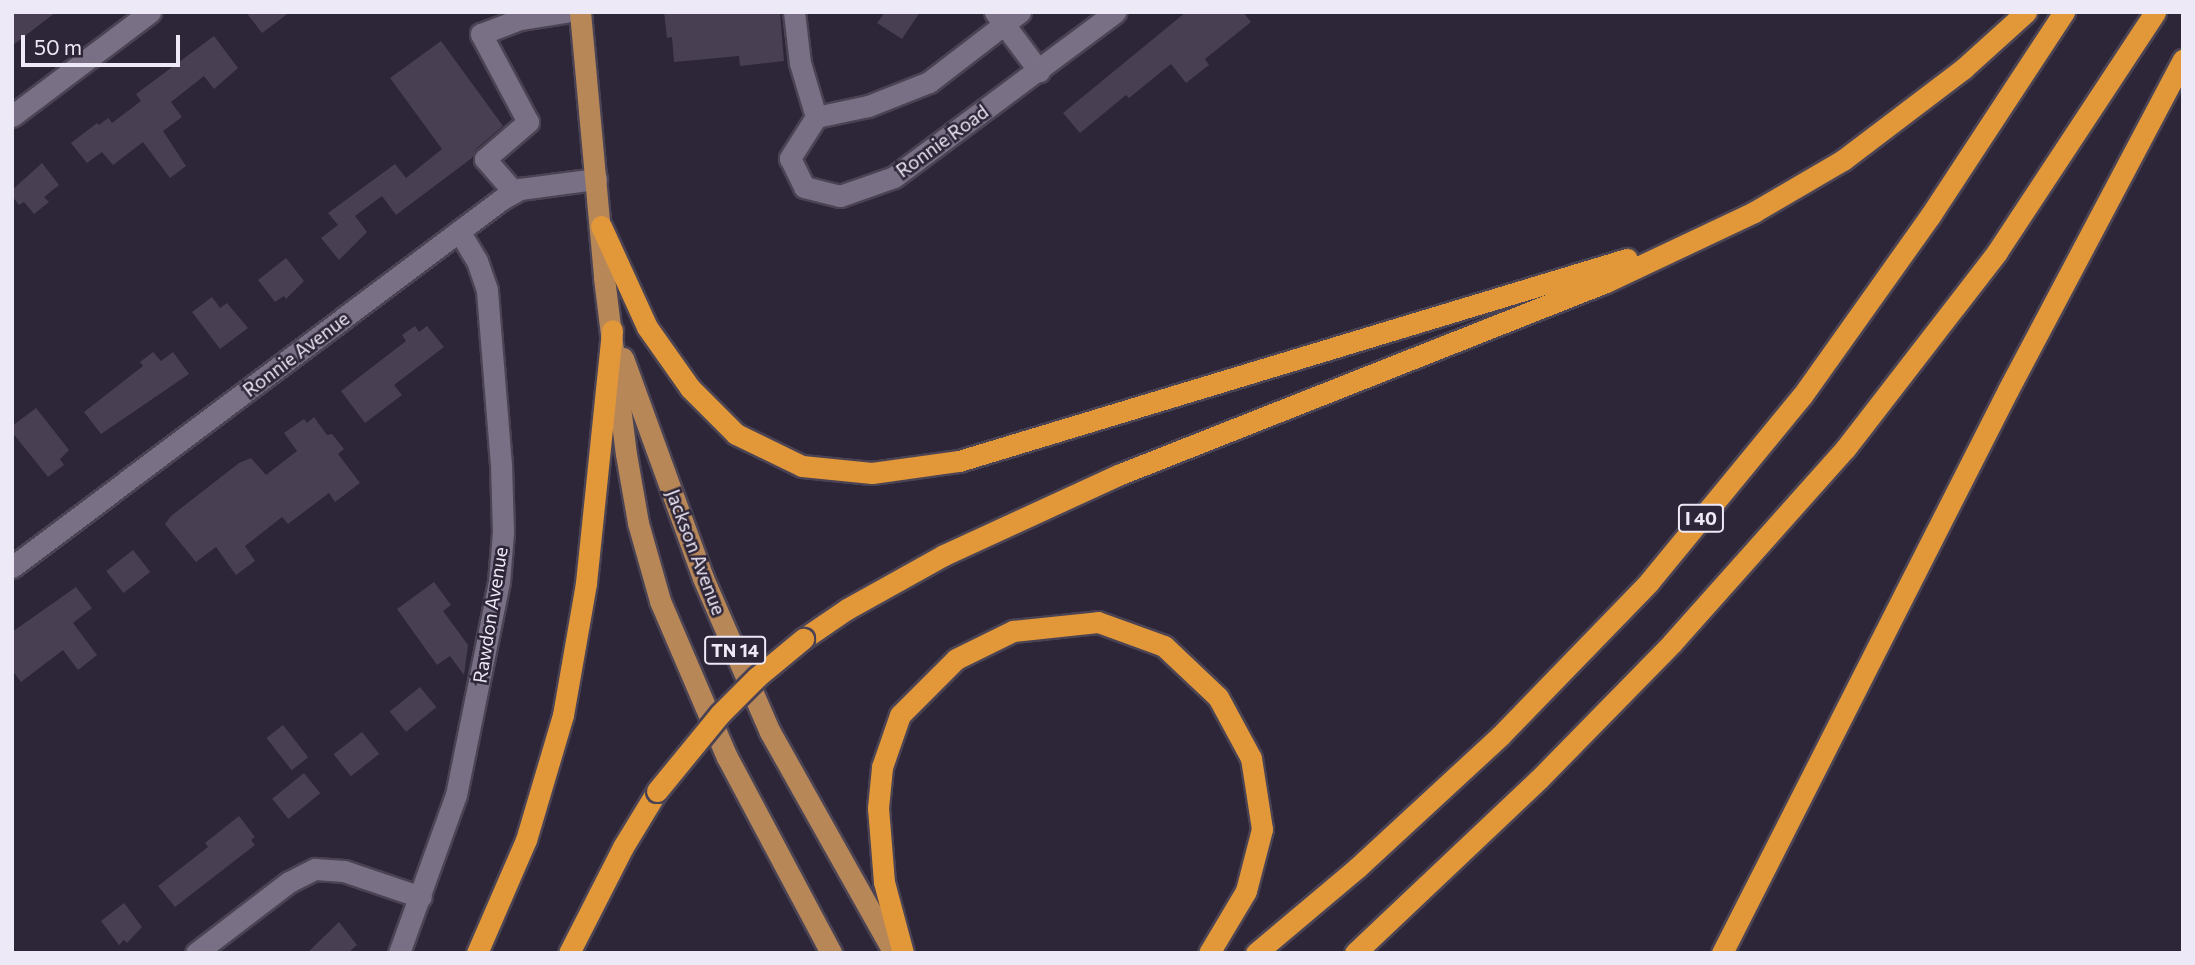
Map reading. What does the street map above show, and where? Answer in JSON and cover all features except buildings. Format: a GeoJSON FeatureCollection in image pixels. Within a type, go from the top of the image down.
{"type":"FeatureCollection","features":[{"type":"Feature","properties":{"kind":"highway"},"geometry":{"type":"LineString","coordinates":[[569,953],[622,847],[657,791],[720,714],[803,639],[848,609],[944,555],[1118,475],[1606,282],[1754,212],[1843,160],[1963,69],[2026,12]]}},
{"type":"Feature","properties":{"kind":"highway","name":"I 40"},"geometry":{"type":"LineString","coordinates":[[1256,953],[1357,868],[1500,736],[1648,582],[1802,396],[1930,216],[2064,12]]}},
{"type":"Feature","properties":{"kind":"highway"},"geometry":{"type":"LineString","coordinates":[[1355,953],[1539,779],[1672,643],[1845,449],[1997,252],[2155,12]]}},
{"type":"Feature","properties":{"kind":"highway"},"geometry":{"type":"LineString","coordinates":[[1722,953],[2008,390],[2183,60]]}},
{"type":"Feature","properties":{"kind":"highway"},"geometry":{"type":"LineString","coordinates":[[601,226],[647,327],[690,388],[736,434],[802,466],[872,473],[972,457],[1597,270],[1754,212]]}},
{"type":"Feature","properties":{"kind":"highway"},"geometry":{"type":"LineString","coordinates":[[477,953],[526,840],[563,715],[586,583],[612,330]]}},
{"type":"Feature","properties":{"kind":"highway"},"geometry":{"type":"LineString","coordinates":[[903,953],[884,882],[878,808],[882,767],[900,715],[956,659],[1013,631],[1098,622],[1164,646],[1218,697],[1251,758],[1262,829],[1247,891],[1209,953]]}},
{"type":"Feature","properties":{"kind":"main road","name":"Jackson Avenue"},"geometry":{"type":"LineString","coordinates":[[580,12],[626,454],[638,523],[660,601],[727,757],[831,953]]}},
{"type":"Feature","properties":{"kind":"main road","name":"Jackson Avenue"},"geometry":{"type":"LineString","coordinates":[[612,330],[703,578],[770,732],[894,953]]}},
{"type":"Feature","properties":{"kind":"street"},"geometry":{"type":"LineString","coordinates":[[12,116],[150,12]]}},
{"type":"Feature","properties":{"kind":"street"},"geometry":{"type":"LineString","coordinates":[[514,192],[485,159],[528,122],[481,34],[520,19],[565,12]]}},
{"type":"Feature","properties":{"kind":"street"},"geometry":{"type":"LineString","coordinates":[[794,12],[800,63],[816,117],[868,106],[929,82],[1006,17],[1039,71]]}},
{"type":"Feature","properties":{"kind":"street","name":"Ronnie Road"},"geometry":{"type":"LineString","coordinates":[[816,117],[790,158],[804,187],[840,196],[894,177],[1115,12]]}},
{"type":"Feature","properties":{"kind":"street","name":"Ronnie Avenue"},"geometry":{"type":"LineString","coordinates":[[12,567],[514,192],[540,185],[596,178]]}},
{"type":"Feature","properties":{"kind":"street","name":"Rawdon Avenue"},"geometry":{"type":"LineString","coordinates":[[399,953],[456,794],[489,642],[499,582],[503,532],[497,393],[487,290],[477,261],[460,231]]}},
{"type":"Feature","properties":{"kind":"street"},"geometry":{"type":"LineString","coordinates":[[196,953],[289,882],[316,869],[344,871],[421,897]]}}]}
